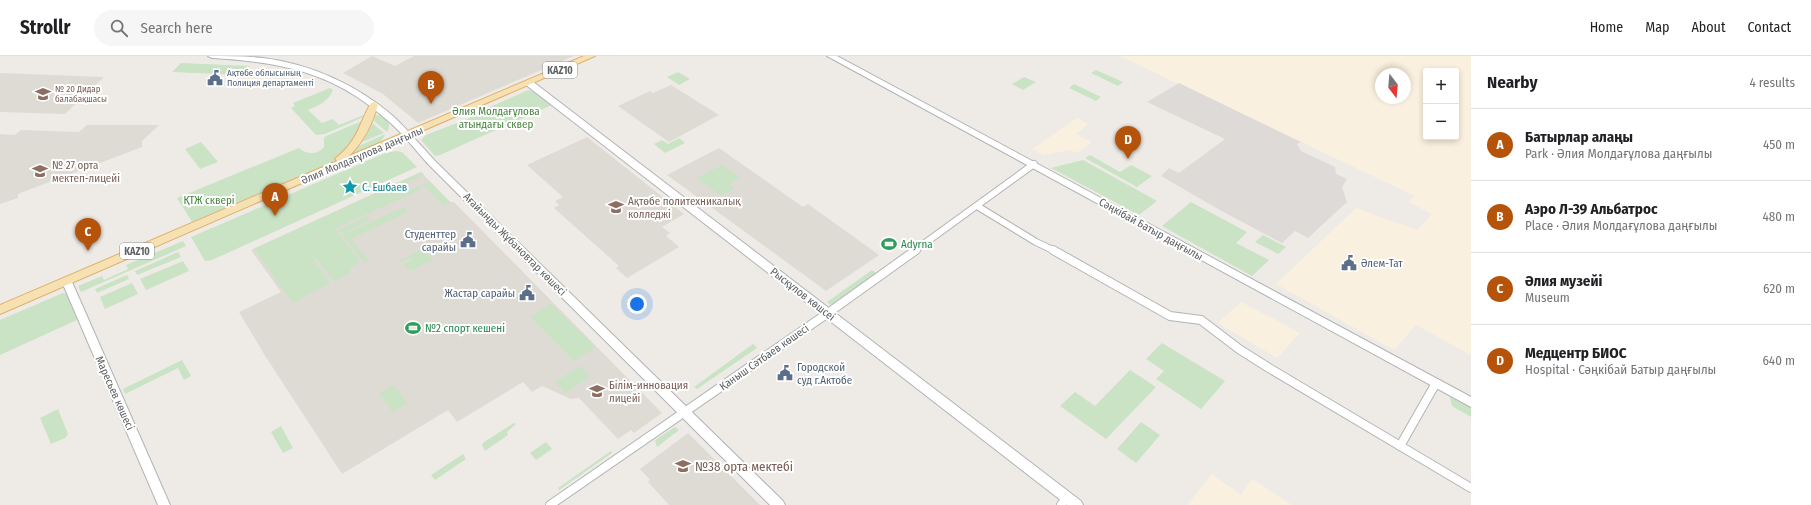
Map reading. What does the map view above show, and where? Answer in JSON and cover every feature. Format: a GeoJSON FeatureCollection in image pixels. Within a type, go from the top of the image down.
{"type":"FeatureCollection","features":[{"type":"Feature","properties":{"kind":"main road","name":"Әлия Молдағұлова даңғылы"},"geometry":{"type":"LineString","coordinates":[[0,310],[590,56]]}},
{"type":"Feature","properties":{"kind":"main road"},"geometry":{"type":"LineString","coordinates":[[326,170],[348,154],[356,146],[374,105]]}},
{"type":"Feature","properties":{"kind":"street","name":"Ағайынды Жұбановтар көшесі"},"geometry":{"type":"LineString","coordinates":[[212,56],[265,60],[310,71],[335,82],[374,105],[391,119],[779,505]]}},
{"type":"Feature","properties":{"kind":"street","name":"Сәңкібай Батыр даңғылы"},"geometry":{"type":"LineString","coordinates":[[831,56],[1034,164],[1471,402]]}},
{"type":"Feature","properties":{"kind":"street","name":"Рысқұлов көшсеі"},"geometry":{"type":"LineString","coordinates":[[529,83],[828,313],[1064,501],[1078,505]]}},
{"type":"Feature","properties":{"kind":"street","name":"Қаныш Сәтбаев көшесі"},"geometry":{"type":"LineString","coordinates":[[550,505],[828,313],[1034,164]]}},
{"type":"Feature","properties":{"kind":"street"},"geometry":{"type":"LineString","coordinates":[[977,206],[1036,242],[1065,255],[1170,316],[1201,320],[1239,349],[1269,368],[1471,488]]}},
{"type":"Feature","properties":{"kind":"street","name":"Маресьев көшесі"},"geometry":{"type":"LineString","coordinates":[[67,282],[164,505]]}},
{"type":"Feature","properties":{"kind":"street"},"geometry":{"type":"LineString","coordinates":[[1400,446],[1436,384]]}},
{"type":"Feature","properties":{"kind":"shaded area"},"geometry":{"type":"Polygon","coordinates":[[[372,56],[395,66],[414,56],[574,56],[418,123],[383,94],[343,73],[372,56]]]}},
{"type":"Feature","properties":{"kind":"shaded area"},"geometry":{"type":"Polygon","coordinates":[[[1120,56],[1471,56],[1471,355],[1416,325],[1394,350],[1276,284],[1356,208],[1417,230],[1432,214],[1408,202],[1415,196],[1120,56]]]}},
{"type":"Feature","properties":{"kind":"shaded area","name":"№ 20 Дидар балабақшасы"},"geometry":{"type":"Polygon","coordinates":[[[1,73],[104,77],[65,114],[0,112],[1,73]]]}},
{"type":"Feature","properties":{"kind":"shaded area"},"geometry":{"type":"Polygon","coordinates":[[[1179,83],[1301,142],[1297,144],[1301,151],[1335,167],[1336,174],[1347,179],[1342,187],[1347,202],[1308,238],[1295,231],[1282,243],[1218,209],[1161,176],[1169,168],[1179,173],[1225,139],[1147,102],[1179,83]]]}},
{"type":"Feature","properties":{"kind":"shaded area"},"geometry":{"type":"Polygon","coordinates":[[[671,85],[719,115],[669,142],[618,106],[650,91],[653,93],[671,85]]]}},
{"type":"Feature","properties":{"kind":"shaded area"},"geometry":{"type":"Polygon","coordinates":[[[1077,118],[1088,124],[1076,134],[1092,142],[1077,153],[1070,150],[1044,155],[1032,149],[1077,118]]]}},
{"type":"Feature","properties":{"kind":"shaded area","name":"№ 27 орта мектеп-лицейі"},"geometry":{"type":"Polygon","coordinates":[[[87,125],[159,125],[142,141],[142,147],[18,194],[18,198],[0,204],[0,134],[15,135],[21,130],[79,132],[87,125]]]}},
{"type":"Feature","properties":{"kind":"shaded area","name":"Ақтөбе политехникалық колледжі"},"geometry":{"type":"Polygon","coordinates":[[[587,137],[684,214],[662,227],[670,233],[666,236],[679,247],[627,278],[616,268],[619,266],[554,208],[559,205],[555,201],[563,197],[527,165],[587,137]]]}},
{"type":"Feature","properties":{"kind":"shaded area"},"geometry":{"type":"Polygon","coordinates":[[[719,148],[803,207],[808,204],[879,255],[826,291],[667,175],[719,148]]]}},
{"type":"Feature","properties":{"kind":"shaded area"},"geometry":{"type":"Polygon","coordinates":[[[421,172],[450,202],[454,202],[662,413],[634,433],[631,430],[618,439],[579,398],[571,399],[542,386],[532,392],[523,382],[457,422],[448,410],[342,474],[264,354],[239,312],[281,292],[251,250],[421,172]]]}},
{"type":"Feature","properties":{"kind":"shaded area"},"geometry":{"type":"Polygon","coordinates":[[[1241,302],[1300,333],[1277,358],[1218,323],[1241,302]]]}},
{"type":"Feature","properties":{"kind":"shaded area","name":"№38 орта мектебі"},"geometry":{"type":"Polygon","coordinates":[[[688,433],[760,505],[669,505],[648,482],[650,480],[640,469],[688,433]]]}},
{"type":"Feature","properties":{"kind":"shaded area"},"geometry":{"type":"Polygon","coordinates":[[[1212,474],[1241,495],[1252,479],[1292,505],[1187,505],[1212,474]]]}},
{"type":"Feature","properties":{"kind":"green space"},"geometry":{"type":"Polygon","coordinates":[[[181,63],[250,66],[242,75],[172,72],[181,63]]]}},
{"type":"Feature","properties":{"kind":"green space"},"geometry":{"type":"Polygon","coordinates":[[[1096,70],[1123,82],[1118,86],[1091,73],[1096,70]]]}},
{"type":"Feature","properties":{"kind":"green space"},"geometry":{"type":"Polygon","coordinates":[[[678,72],[690,79],[679,85],[667,77],[678,72]]]}},
{"type":"Feature","properties":{"kind":"green space"},"geometry":{"type":"Polygon","coordinates":[[[1024,77],[1036,82],[1023,90],[1012,84],[1024,77]]]}},
{"type":"Feature","properties":{"kind":"green space"},"geometry":{"type":"Polygon","coordinates":[[[1074,84],[1101,97],[1096,101],[1069,88],[1074,84]]]}},
{"type":"Feature","properties":{"kind":"green space"},"geometry":{"type":"Polygon","coordinates":[[[330,88],[333,90],[326,100],[308,110],[322,123],[333,119],[339,125],[366,114],[368,115],[325,134],[316,135],[291,108],[295,106],[293,103],[330,88]]]}},
{"type":"Feature","properties":{"kind":"green space","name":"Әлия Молдағұлова атындағы сквер"},"geometry":{"type":"Polygon","coordinates":[[[528,90],[537,93],[552,105],[440,155],[435,156],[421,140],[426,135],[470,118],[470,116],[528,90]]]}},
{"type":"Feature","properties":{"kind":"green space"},"geometry":{"type":"Polygon","coordinates":[[[378,115],[384,117],[388,121],[389,126],[387,132],[374,121],[375,116],[378,115]]]}},
{"type":"Feature","properties":{"kind":"green space","name":"ҚТЖ сквері"},"geometry":{"type":"Polygon","coordinates":[[[362,121],[357,134],[350,145],[330,164],[192,222],[177,198],[299,148],[309,153],[318,152],[324,147],[324,138],[326,136],[362,121]]]}},
{"type":"Feature","properties":{"kind":"green space"},"geometry":{"type":"Polygon","coordinates":[[[370,121],[384,133],[362,142],[370,121]]]}},
{"type":"Feature","properties":{"kind":"green space"},"geometry":{"type":"Polygon","coordinates":[[[385,134],[376,145],[351,154],[361,145],[385,134]]]}},
{"type":"Feature","properties":{"kind":"green space"},"geometry":{"type":"Polygon","coordinates":[[[679,138],[685,143],[665,153],[654,144],[662,140],[668,144],[679,138]]]}},
{"type":"Feature","properties":{"kind":"green space"},"geometry":{"type":"Polygon","coordinates":[[[201,142],[218,162],[200,169],[185,149],[201,142]]]}},
{"type":"Feature","properties":{"kind":"green space"},"geometry":{"type":"Polygon","coordinates":[[[395,151],[402,152],[417,167],[212,260],[205,261],[191,237],[383,154],[395,151]]]}},
{"type":"Feature","properties":{"kind":"green space"},"geometry":{"type":"Polygon","coordinates":[[[1090,155],[1120,172],[1131,165],[1152,176],[1137,187],[1085,158],[1090,155]]]}},
{"type":"Feature","properties":{"kind":"green space"},"geometry":{"type":"Polygon","coordinates":[[[1083,160],[1157,201],[1139,215],[1051,168],[1083,160]]]}},
{"type":"Feature","properties":{"kind":"green space"},"geometry":{"type":"Polygon","coordinates":[[[722,165],[740,177],[729,184],[735,188],[721,196],[697,178],[722,165]]]}},
{"type":"Feature","properties":{"kind":"green space"},"geometry":{"type":"Polygon","coordinates":[[[421,172],[424,175],[399,186],[405,192],[419,186],[422,189],[336,228],[360,262],[349,268],[351,272],[334,281],[315,257],[313,258],[330,283],[293,303],[254,249],[421,172]]]}},
{"type":"Feature","properties":{"kind":"green space"},"geometry":{"type":"Polygon","coordinates":[[[430,182],[450,202],[443,205],[423,185],[430,182]]]}},
{"type":"Feature","properties":{"kind":"green space"},"geometry":{"type":"Polygon","coordinates":[[[1191,202],[1247,232],[1236,243],[1269,260],[1252,276],[1162,226],[1191,202]]]}},
{"type":"Feature","properties":{"kind":"green space"},"geometry":{"type":"Polygon","coordinates":[[[404,207],[408,212],[351,239],[368,260],[364,262],[342,235],[404,207]]]}},
{"type":"Feature","properties":{"kind":"green space"},"geometry":{"type":"Polygon","coordinates":[[[367,216],[370,220],[342,234],[338,230],[367,216]]]}},
{"type":"Feature","properties":{"kind":"green space"},"geometry":{"type":"Polygon","coordinates":[[[1263,235],[1286,247],[1278,254],[1255,242],[1263,235]]]}},
{"type":"Feature","properties":{"kind":"green space"},"geometry":{"type":"Polygon","coordinates":[[[183,241],[186,246],[81,292],[78,286],[102,276],[104,280],[128,269],[126,265],[183,241]]]}},
{"type":"Feature","properties":{"kind":"green space"},"geometry":{"type":"Polygon","coordinates":[[[431,245],[432,247],[424,251],[433,260],[410,271],[404,264],[413,259],[411,257],[401,262],[400,260],[431,245]]]}},
{"type":"Feature","properties":{"kind":"green space"},"geometry":{"type":"Polygon","coordinates":[[[178,252],[181,257],[137,275],[135,271],[178,252]]]}},
{"type":"Feature","properties":{"kind":"green space"},"geometry":{"type":"Polygon","coordinates":[[[183,261],[189,271],[146,290],[140,279],[183,261]]]}},
{"type":"Feature","properties":{"kind":"green space"},"geometry":{"type":"Polygon","coordinates":[[[872,270],[876,273],[831,305],[827,302],[872,270]]]}},
{"type":"Feature","properties":{"kind":"green space"},"geometry":{"type":"Polygon","coordinates":[[[127,275],[129,279],[97,293],[95,289],[127,275]]]}},
{"type":"Feature","properties":{"kind":"green space"},"geometry":{"type":"Polygon","coordinates":[[[132,283],[138,294],[105,309],[100,297],[132,283]]]}},
{"type":"Feature","properties":{"kind":"green space"},"geometry":{"type":"Polygon","coordinates":[[[63,293],[67,294],[77,320],[0,355],[0,320],[63,293]]]}},
{"type":"Feature","properties":{"kind":"green space"},"geometry":{"type":"Polygon","coordinates":[[[551,304],[596,347],[574,361],[530,317],[551,304]]]}},
{"type":"Feature","properties":{"kind":"green space"},"geometry":{"type":"Polygon","coordinates":[[[1162,343],[1225,381],[1201,409],[1156,379],[1164,371],[1146,359],[1162,343]]]}},
{"type":"Feature","properties":{"kind":"green space"},"geometry":{"type":"Polygon","coordinates":[[[753,344],[757,348],[697,389],[694,387],[753,344]]]}},
{"type":"Feature","properties":{"kind":"green space"},"geometry":{"type":"Polygon","coordinates":[[[182,360],[191,376],[184,380],[178,368],[125,394],[123,389],[182,360]]]}},
{"type":"Feature","properties":{"kind":"green space"},"geometry":{"type":"Polygon","coordinates":[[[580,366],[590,377],[565,393],[555,382],[580,366]]]}},
{"type":"Feature","properties":{"kind":"green space"},"geometry":{"type":"Polygon","coordinates":[[[1130,370],[1156,387],[1106,439],[1060,406],[1075,392],[1095,406],[1130,370]]]}},
{"type":"Feature","properties":{"kind":"green space"},"geometry":{"type":"Polygon","coordinates":[[[394,385],[407,403],[392,412],[379,393],[394,385]]]}},
{"type":"Feature","properties":{"kind":"green space"},"geometry":{"type":"Polygon","coordinates":[[[1450,397],[1471,408],[1471,417],[1452,406],[1450,397]]]}},
{"type":"Feature","properties":{"kind":"green space"},"geometry":{"type":"Polygon","coordinates":[[[58,409],[68,434],[65,438],[51,444],[40,418],[58,409]]]}},
{"type":"Feature","properties":{"kind":"green space"},"geometry":{"type":"Polygon","coordinates":[[[1141,422],[1160,435],[1136,463],[1117,449],[1141,422]]]}},
{"type":"Feature","properties":{"kind":"green space"},"geometry":{"type":"Polygon","coordinates":[[[514,423],[516,424],[507,432],[508,435],[485,451],[482,445],[484,442],[514,423]]]}},
{"type":"Feature","properties":{"kind":"green space"},"geometry":{"type":"Polygon","coordinates":[[[281,426],[293,448],[283,453],[271,432],[281,426]]]}},
{"type":"Feature","properties":{"kind":"green space"},"geometry":{"type":"Polygon","coordinates":[[[675,427],[679,430],[657,447],[655,440],[675,427]]]}},
{"type":"Feature","properties":{"kind":"green space"},"geometry":{"type":"Polygon","coordinates":[[[546,442],[552,449],[536,460],[530,453],[546,442]]]}},
{"type":"Feature","properties":{"kind":"green space"},"geometry":{"type":"Polygon","coordinates":[[[611,451],[612,453],[559,490],[558,488],[611,451]]]}},
{"type":"Feature","properties":{"kind":"green space"},"geometry":{"type":"Polygon","coordinates":[[[463,454],[466,459],[435,480],[431,475],[463,454]]]}},
{"type":"Feature","properties":{"kind":"place","name":"Ақтөбе облысының Полиция департаменті"},"geometry":{"type":"Point","coordinates":[215,78]}},
{"type":"Feature","properties":{"kind":"place","name":"№ 20 Дидар балабақшасы"},"geometry":{"type":"Point","coordinates":[43,94]}},
{"type":"Feature","properties":{"kind":"place","name":"Аэро Л-39 Альбатрос"},"geometry":{"type":"Point","coordinates":[431,104]}},
{"type":"Feature","properties":{"kind":"place","name":"Медцентр БИОС"},"geometry":{"type":"Point","coordinates":[1128,159]}},
{"type":"Feature","properties":{"kind":"place","name":"№ 27 орта мектеп-лицейі"},"geometry":{"type":"Point","coordinates":[40,171]}},
{"type":"Feature","properties":{"kind":"place","name":"С. Ешбаев"},"geometry":{"type":"Point","coordinates":[350,187]}},
{"type":"Feature","properties":{"kind":"place","name":"Ақтөбе политехникалық колледжі"},"geometry":{"type":"Point","coordinates":[616,207]}},
{"type":"Feature","properties":{"kind":"place","name":"Батырлар алаңы"},"geometry":{"type":"Point","coordinates":[275,216]}},
{"type":"Feature","properties":{"kind":"place","name":"Студенттер сарайы"},"geometry":{"type":"Point","coordinates":[468,240]}},
{"type":"Feature","properties":{"kind":"place","name":"Adyrna"},"geometry":{"type":"Point","coordinates":[889,244]}},
{"type":"Feature","properties":{"kind":"place","name":"Әлия музейі"},"geometry":{"type":"Point","coordinates":[88,251]}},
{"type":"Feature","properties":{"kind":"place","name":"Әлем-Тат"},"geometry":{"type":"Point","coordinates":[1349,263]}},
{"type":"Feature","properties":{"kind":"place","name":"Жастар сарайы"},"geometry":{"type":"Point","coordinates":[527,293]}},
{"type":"Feature","properties":{"kind":"place","name":"№2 спорт кешені"},"geometry":{"type":"Point","coordinates":[413,328]}},
{"type":"Feature","properties":{"kind":"place","name":"Городской суд г.Актобе"},"geometry":{"type":"Point","coordinates":[785,373]}},
{"type":"Feature","properties":{"kind":"place","name":"Білім-инновация лицейі"},"geometry":{"type":"Point","coordinates":[597,391]}},
{"type":"Feature","properties":{"kind":"place","name":"№38 орта мектебі"},"geometry":{"type":"Point","coordinates":[683,466]}}]}
